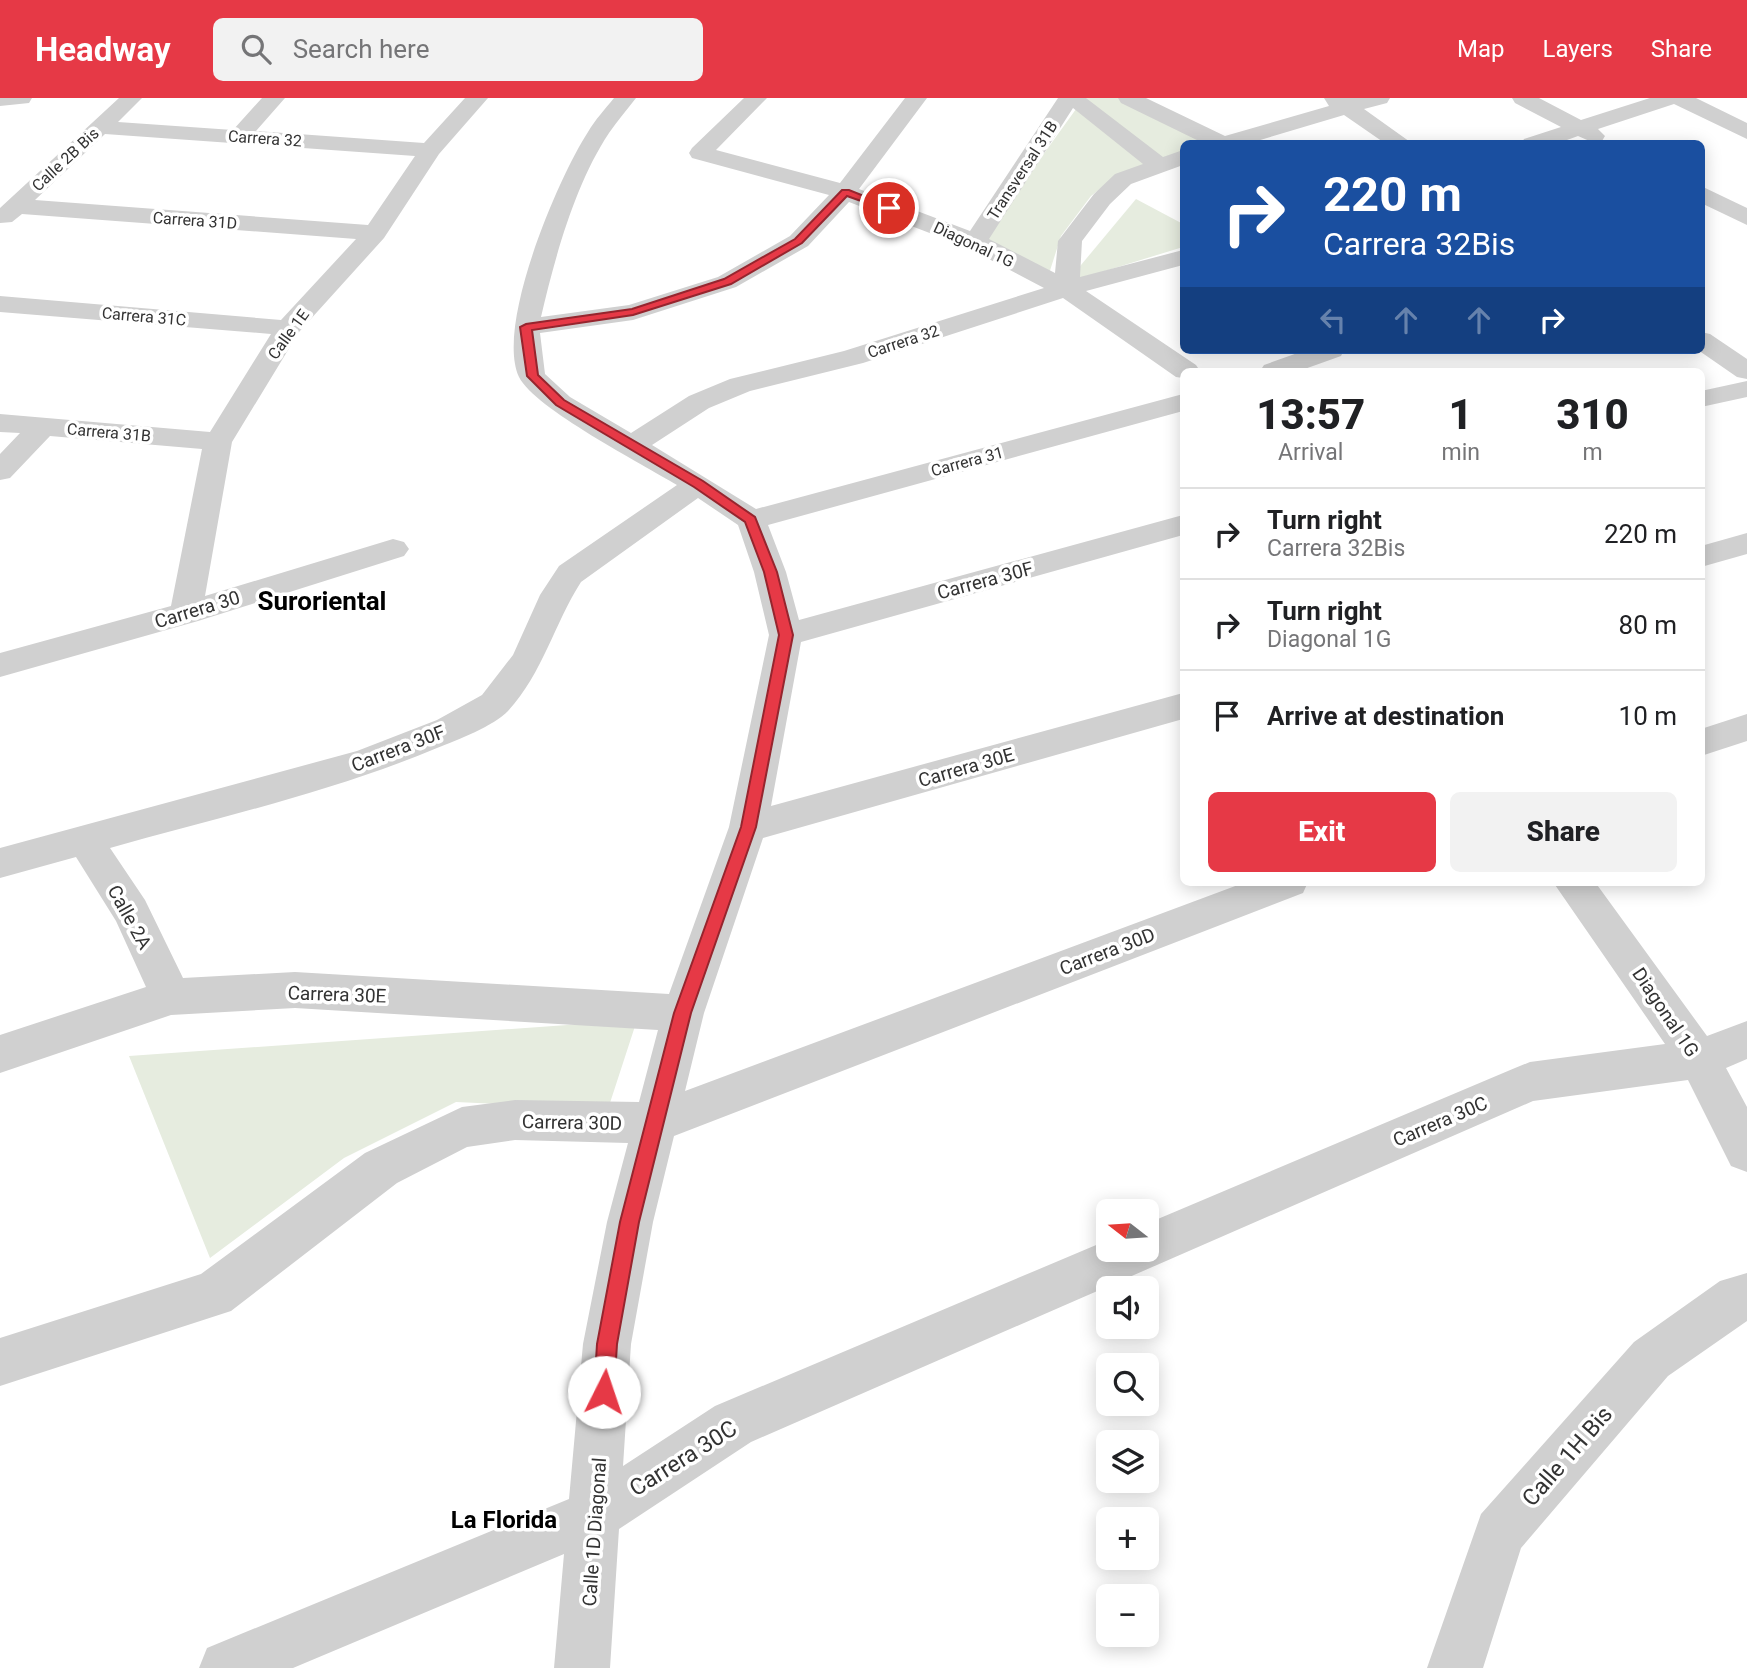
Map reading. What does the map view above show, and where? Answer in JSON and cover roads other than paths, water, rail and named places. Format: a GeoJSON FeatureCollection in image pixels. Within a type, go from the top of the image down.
{"type":"FeatureCollection","features":[{"type":"Feature","properties":{"kind":"street"},"geometry":{"type":"LineString","coordinates":[[0,100],[21,98]]}},
{"type":"Feature","properties":{"kind":"street","name":"Calle 2B Bis"},"geometry":{"type":"LineString","coordinates":[[8,214],[131,98]]}},
{"type":"Feature","properties":{"kind":"street"},"geometry":{"type":"LineString","coordinates":[[239,137],[274,98]]}},
{"type":"Feature","properties":{"kind":"street","name":"Calle 1E"},"geometry":{"type":"LineString","coordinates":[[186,613],[218,442],[288,328],[375,233],[430,149],[477,98]]}},
{"type":"Feature","properties":{"kind":"street"},"geometry":{"type":"LineString","coordinates":[[625,98],[598,133],[572,183],[540,272],[526,327],[532,376],[560,403],[698,484],[751,520]]}},
{"type":"Feature","properties":{"kind":"street","name":"Diagonal 1G"},"geometry":{"type":"LineString","coordinates":[[756,98],[700,153],[845,192],[975,242],[1066,289],[1182,368]]}},
{"type":"Feature","properties":{"kind":"street"},"geometry":{"type":"LineString","coordinates":[[526,327],[633,312],[727,282],[799,241],[845,192],[916,98]]}},
{"type":"Feature","properties":{"kind":"street"},"geometry":{"type":"LineString","coordinates":[[1071,98],[1159,165]]}},
{"type":"Feature","properties":{"kind":"street","name":"Transversal 31B"},"geometry":{"type":"LineString","coordinates":[[975,242],[1071,98]]}},
{"type":"Feature","properties":{"kind":"street"},"geometry":{"type":"LineString","coordinates":[[1129,98],[1215,140]]}},
{"type":"Feature","properties":{"kind":"street"},"geometry":{"type":"LineString","coordinates":[[1230,140],[1340,103],[1379,98]]}},
{"type":"Feature","properties":{"kind":"street"},"geometry":{"type":"LineString","coordinates":[[1523,98],[1601,140]]}},
{"type":"Feature","properties":{"kind":"street"},"geometry":{"type":"LineString","coordinates":[[1545,140],[1671,98]]}},
{"type":"Feature","properties":{"kind":"street"},"geometry":{"type":"LineString","coordinates":[[1679,98],[1747,132]]}},
{"type":"Feature","properties":{"kind":"street"},"geometry":{"type":"LineString","coordinates":[[1340,103],[1396,140]]}},
{"type":"Feature","properties":{"kind":"street","name":"Carrera 32"},"geometry":{"type":"LineString","coordinates":[[99,128],[430,149]]}},
{"type":"Feature","properties":{"kind":"street"},"geometry":{"type":"LineString","coordinates":[[1066,289],[1070,241],[1102,199],[1123,179],[1180,157]]}},
{"type":"Feature","properties":{"kind":"street"},"geometry":{"type":"LineString","coordinates":[[1705,195],[1747,218]]}},
{"type":"Feature","properties":{"kind":"street","name":"Carrera 31D"},"geometry":{"type":"LineString","coordinates":[[8,214],[375,233]]}},
{"type":"Feature","properties":{"kind":"street","name":"Carrera 32"},"geometry":{"type":"LineString","coordinates":[[632,445],[699,402],[740,385],[853,357],[1066,289],[1180,258]]}},
{"type":"Feature","properties":{"kind":"street","name":"Carrera 31C"},"geometry":{"type":"LineString","coordinates":[[0,304],[288,328]]}},
{"type":"Feature","properties":{"kind":"street"},"geometry":{"type":"LineString","coordinates":[[1705,343],[1747,371]]}},
{"type":"Feature","properties":{"kind":"street"},"geometry":{"type":"LineString","coordinates":[[1283,368],[1320,354]]}},
{"type":"Feature","properties":{"kind":"street"},"geometry":{"type":"LineString","coordinates":[[1705,398],[1747,389]]}},
{"type":"Feature","properties":{"kind":"street","name":"Carrera 31"},"geometry":{"type":"LineString","coordinates":[[751,520],[1180,403]]}},
{"type":"Feature","properties":{"kind":"street","name":"Carrera 31B"},"geometry":{"type":"LineString","coordinates":[[0,423],[218,442]]}},
{"type":"Feature","properties":{"kind":"street"},"geometry":{"type":"LineString","coordinates":[[0,471],[43,427]]}},
{"type":"Feature","properties":{"kind":"street","name":"Carrera 30F"},"geometry":{"type":"LineString","coordinates":[[0,863],[365,763],[449,729],[494,704],[527,660],[556,595],[570,574],[698,484]]}},
{"type":"Feature","properties":{"kind":"street","name":"Calle 1D Diagonal"},"geometry":{"type":"LineString","coordinates":[[583,1668],[607,1344],[630,1222],[683,1013],[748,827],[786,635],[770,572],[751,520]]}},
{"type":"Feature","properties":{"kind":"street","name":"Carrera 30F"},"geometry":{"type":"LineString","coordinates":[[786,635],[1180,526]]}},
{"type":"Feature","properties":{"kind":"street"},"geometry":{"type":"LineString","coordinates":[[1705,555],[1747,543]]}},
{"type":"Feature","properties":{"kind":"street","name":"Carrera 30"},"geometry":{"type":"LineString","coordinates":[[0,665],[186,613],[393,549]]}},
{"type":"Feature","properties":{"kind":"street","name":"Carrera 30E"},"geometry":{"type":"LineString","coordinates":[[748,827],[1180,707]]}},
{"type":"Feature","properties":{"kind":"street"},"geometry":{"type":"LineString","coordinates":[[1705,742],[1747,727]]}},
{"type":"Feature","properties":{"kind":"street","name":"Calle 2A"},"geometry":{"type":"LineString","coordinates":[[85,840],[131,912],[171,997]]}},
{"type":"Feature","properties":{"kind":"street","name":"Carrera 30D"},"geometry":{"type":"LineString","coordinates":[[0,1362],[214,1294],[381,1168],[462,1127],[515,1120],[654,1123],[1278,886]]}},
{"type":"Feature","properties":{"kind":"street","name":"Diagonal 1G"},"geometry":{"type":"LineString","coordinates":[[1575,886],[1598,913],[1699,1059],[1747,1151]]}},
{"type":"Feature","properties":{"kind":"street","name":"Carrera 30E"},"geometry":{"type":"LineString","coordinates":[[0,1054],[171,997],[295,990],[683,1013]]}},
{"type":"Feature","properties":{"kind":"street","name":"Carrera 30C"},"geometry":{"type":"LineString","coordinates":[[1159,1241],[1530,1082],[1699,1059],[1747,1040]]}},
{"type":"Feature","properties":{"kind":"street","name":"Carrera 30C"},"geometry":{"type":"LineString","coordinates":[[227,1668],[596,1514],[733,1424],[1112,1262]]}},
{"type":"Feature","properties":{"kind":"street","name":"Calle 1H Bis"},"geometry":{"type":"LineString","coordinates":[[1455,1668],[1500,1533],[1651,1359],[1737,1298],[1747,1297]]}},
{"type":"Feature","properties":{"kind":"district","name":"Suroriental"},"geometry":{"type":"Point","coordinates":[322,601]}},
{"type":"Feature","properties":{"kind":"district","name":"La Florida"},"geometry":{"type":"Point","coordinates":[504,1520]}}]}
